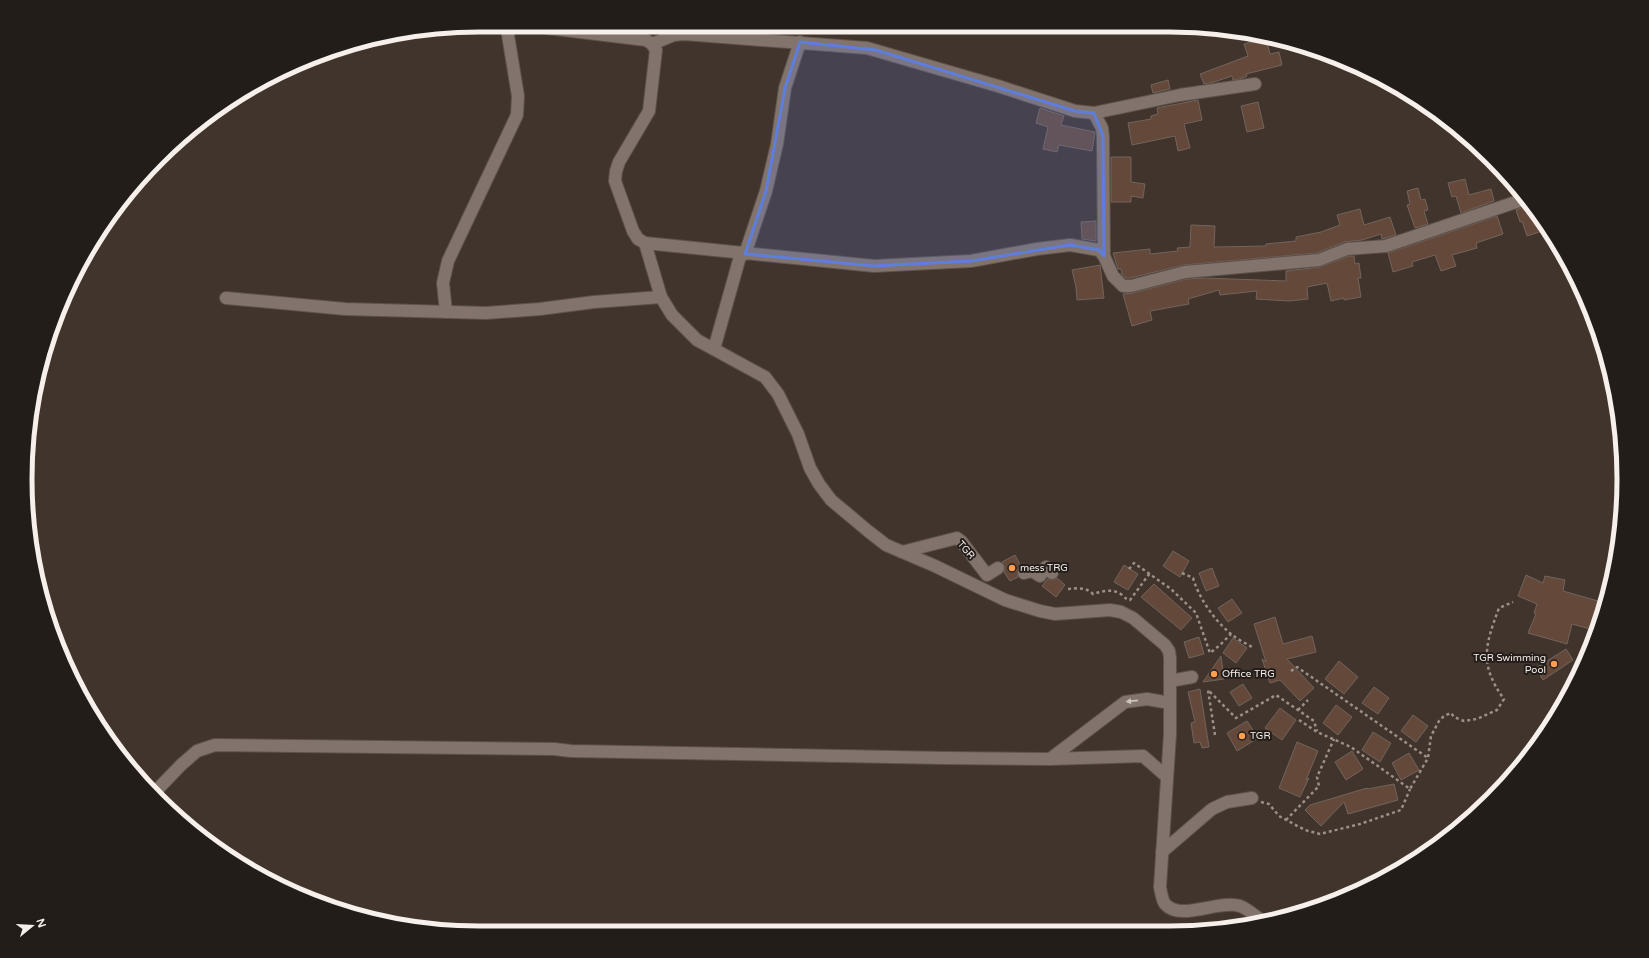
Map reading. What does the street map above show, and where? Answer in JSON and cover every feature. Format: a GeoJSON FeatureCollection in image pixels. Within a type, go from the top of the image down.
{"type":"FeatureCollection","features":[{"type":"Feature","properties":{"kind":"street"},"geometry":{"type":"LineString","coordinates":[[446,312],[443,282],[448,261],[517,115],[518,96],[507,32]]}},
{"type":"Feature","properties":{"kind":"street"},"geometry":{"type":"LineString","coordinates":[[580,32],[646,40],[652,44],[656,50],[649,111],[619,162],[615,181],[633,231],[638,239],[645,244],[874,266],[971,261],[1043,248],[1070,245],[1099,250],[1104,256],[1113,276],[1123,286],[1131,286],[1185,272],[1319,260],[1347,249],[1386,246],[1520,201]]}},
{"type":"Feature","properties":{"kind":"street"},"geometry":{"type":"LineString","coordinates":[[652,44],[674,35],[684,34],[867,48],[1075,111],[1094,113],[1180,95],[1256,84]]}},
{"type":"Feature","properties":{"kind":"street"},"geometry":{"type":"LineString","coordinates":[[714,349],[743,253],[766,191],[777,144],[786,88],[800,42]]}},
{"type":"Feature","properties":{"kind":"street"},"geometry":{"type":"LineString","coordinates":[[1094,113],[1102,128],[1103,136],[1104,256]]}},
{"type":"Feature","properties":{"kind":"street"},"geometry":{"type":"LineString","coordinates":[[645,244],[661,297],[672,315],[697,340],[765,377],[778,394],[798,434],[810,468],[823,490],[831,500],[886,545],[935,566],[1005,600],[1040,611],[1055,614],[1110,610],[1121,612],[1133,618],[1165,645],[1169,651],[1170,658],[1170,734],[1160,887],[1165,904],[1171,909],[1181,912],[1228,905],[1240,906],[1257,917]]}},
{"type":"Feature","properties":{"kind":"street"},"geometry":{"type":"LineString","coordinates":[[226,298],[345,309],[486,313],[661,297]]}},
{"type":"Feature","properties":{"kind":"street","name":"TGR"},"geometry":{"type":"LineString","coordinates":[[902,552],[957,538],[961,541],[987,575],[998,568]]}},
{"type":"Feature","properties":{"kind":"street"},"geometry":{"type":"LineString","coordinates":[[1024,573],[1032,570],[1040,576],[1046,567],[1052,573]]}},
{"type":"Feature","properties":{"kind":"street"},"geometry":{"type":"LineString","coordinates":[[1170,681],[1192,677]]}},
{"type":"Feature","properties":{"kind":"street"},"geometry":{"type":"LineString","coordinates":[[1050,759],[1125,702],[1148,699],[1170,703]]}},
{"type":"Feature","properties":{"kind":"street"},"geometry":{"type":"LineString","coordinates":[[158,789],[197,751],[215,745],[554,749],[571,751],[765,755],[1050,759],[1143,756],[1167,777]]}},
{"type":"Feature","properties":{"kind":"street"},"geometry":{"type":"LineString","coordinates":[[1162,852],[1212,809],[1227,802],[1252,798]]}},
{"type":"Feature","properties":{"kind":"path"},"geometry":{"type":"LineString","coordinates":[[1130,569],[1134,563],[1150,573],[1171,589],[1196,614],[1210,652],[1220,645],[1230,634]]}},
{"type":"Feature","properties":{"kind":"path"},"geometry":{"type":"LineString","coordinates":[[1068,588],[1090,590],[1093,594],[1108,590],[1121,594],[1126,599],[1130,600],[1150,573]]}},
{"type":"Feature","properties":{"kind":"path"},"geometry":{"type":"LineString","coordinates":[[1182,573],[1193,578],[1197,591],[1217,620],[1230,634],[1252,647]]}},
{"type":"Feature","properties":{"kind":"path"},"geometry":{"type":"LineString","coordinates":[[1252,798],[1269,804],[1279,816],[1286,820],[1305,830],[1320,834],[1360,824],[1401,810],[1410,789],[1428,758],[1431,736],[1439,721],[1444,716],[1451,713],[1454,717],[1464,721],[1477,719],[1497,710],[1504,699],[1491,680],[1486,652],[1492,626],[1499,608],[1513,602]]}},
{"type":"Feature","properties":{"kind":"path"},"geometry":{"type":"LineString","coordinates":[[1290,671],[1297,667],[1428,758]]}},
{"type":"Feature","properties":{"kind":"path"},"geometry":{"type":"LineString","coordinates":[[1215,735],[1208,690],[1236,718],[1276,695],[1314,721],[1317,732]]}},
{"type":"Feature","properties":{"kind":"path"},"geometry":{"type":"LineString","coordinates":[[1298,710],[1308,700]]}},
{"type":"Feature","properties":{"kind":"path"},"geometry":{"type":"LineString","coordinates":[[1299,720],[1317,732],[1351,747],[1410,789]]}},
{"type":"Feature","properties":{"kind":"path"},"geometry":{"type":"LineString","coordinates":[[1286,820],[1319,786],[1317,777],[1334,739]]}},
{"type":"Feature","properties":{"kind":"highlighted area"},"geometry":{"type":"Polygon","coordinates":[[[800,42],[876,50],[1075,111],[1094,113],[1103,136],[1104,256],[1099,250],[1070,245],[971,261],[874,266],[745,254],[766,191],[785,88],[800,42]]]}},
{"type":"Feature","properties":{"kind":"building"},"geometry":{"type":"Polygon","coordinates":[[[1255,41],[1267,43],[1270,54],[1279,52],[1282,65],[1246,74],[1247,76],[1240,79],[1233,80],[1232,76],[1204,84],[1200,74],[1248,56],[1244,44],[1255,41]]]}},
{"type":"Feature","properties":{"kind":"building"},"geometry":{"type":"Polygon","coordinates":[[[1168,80],[1170,89],[1153,93],[1151,85],[1168,80]]]}},
{"type":"Feature","properties":{"kind":"building"},"geometry":{"type":"Polygon","coordinates":[[[1198,100],[1202,120],[1184,124],[1190,148],[1178,151],[1175,136],[1132,145],[1128,123],[1151,119],[1151,116],[1158,114],[1157,108],[1198,100]]]}},
{"type":"Feature","properties":{"kind":"building"},"geometry":{"type":"Polygon","coordinates":[[[1258,102],[1264,128],[1247,132],[1241,106],[1258,102]]]}},
{"type":"Feature","properties":{"kind":"building"},"geometry":{"type":"Polygon","coordinates":[[[1040,108],[1064,116],[1061,125],[1095,132],[1092,151],[1059,145],[1057,152],[1043,149],[1048,127],[1036,123],[1040,108]]]}},
{"type":"Feature","properties":{"kind":"building"},"geometry":{"type":"Polygon","coordinates":[[[1111,157],[1131,157],[1131,182],[1145,184],[1143,198],[1131,196],[1131,202],[1111,202],[1111,157]]]}},
{"type":"Feature","properties":{"kind":"building"},"geometry":{"type":"Polygon","coordinates":[[[1465,179],[1469,195],[1491,189],[1494,201],[1461,213],[1456,196],[1452,197],[1448,183],[1465,179]]]}},
{"type":"Feature","properties":{"kind":"building"},"geometry":{"type":"Polygon","coordinates":[[[1418,188],[1421,200],[1425,199],[1428,210],[1424,211],[1428,224],[1415,228],[1407,205],[1410,204],[1407,191],[1418,188]]]}},
{"type":"Feature","properties":{"kind":"building"},"geometry":{"type":"Polygon","coordinates":[[[1525,207],[1542,231],[1527,236],[1522,221],[1520,222],[1516,210],[1525,207]]]}},
{"type":"Feature","properties":{"kind":"building"},"geometry":{"type":"Polygon","coordinates":[[[1360,209],[1364,225],[1390,217],[1396,235],[1382,239],[1381,234],[1362,240],[1344,242],[1317,253],[1184,265],[1130,278],[1126,278],[1122,275],[1121,269],[1118,269],[1113,253],[1150,249],[1150,254],[1178,251],[1177,248],[1190,247],[1191,225],[1215,226],[1214,247],[1266,246],[1266,244],[1296,241],[1296,237],[1321,232],[1340,225],[1337,215],[1360,209]]]}},
{"type":"Feature","properties":{"kind":"building"},"geometry":{"type":"Polygon","coordinates":[[[1497,216],[1503,234],[1476,243],[1477,248],[1452,255],[1456,266],[1441,271],[1435,255],[1412,262],[1413,266],[1393,272],[1388,253],[1497,216]]]}},
{"type":"Feature","properties":{"kind":"building"},"geometry":{"type":"Polygon","coordinates":[[[1096,221],[1096,241],[1082,239],[1081,222],[1096,221]]]}},
{"type":"Feature","properties":{"kind":"building"},"geometry":{"type":"Polygon","coordinates":[[[1349,256],[1354,256],[1355,264],[1359,263],[1361,278],[1358,278],[1361,297],[1344,300],[1344,298],[1331,301],[1327,283],[1307,287],[1308,299],[1289,301],[1256,299],[1257,291],[1220,295],[1219,290],[1188,299],[1189,304],[1150,311],[1152,320],[1132,326],[1123,294],[1133,293],[1186,279],[1204,278],[1286,281],[1286,271],[1320,267],[1349,256]]]}},
{"type":"Feature","properties":{"kind":"building"},"geometry":{"type":"Polygon","coordinates":[[[1100,265],[1104,298],[1077,300],[1072,270],[1100,265]]]}},
{"type":"Feature","properties":{"kind":"building"},"geometry":{"type":"Polygon","coordinates":[[[1173,551],[1189,561],[1180,577],[1163,566],[1173,551]]]}},
{"type":"Feature","properties":{"kind":"building","name":"mess TRG"},"geometry":{"type":"Polygon","coordinates":[[[1015,555],[1021,566],[1017,571],[1018,577],[1010,581],[1004,572],[1005,567],[1002,562],[1015,555]]]}},
{"type":"Feature","properties":{"kind":"building"},"geometry":{"type":"Polygon","coordinates":[[[1124,565],[1138,574],[1128,590],[1114,582],[1124,565]]]}},
{"type":"Feature","properties":{"kind":"building"},"geometry":{"type":"Polygon","coordinates":[[[1212,568],[1219,586],[1206,591],[1199,573],[1212,568]]]}},
{"type":"Feature","properties":{"kind":"building"},"geometry":{"type":"Polygon","coordinates":[[[1526,575],[1543,583],[1545,576],[1565,580],[1563,591],[1598,601],[1590,629],[1572,624],[1567,644],[1528,633],[1536,614],[1534,613],[1537,604],[1518,596],[1526,575]]]}},
{"type":"Feature","properties":{"kind":"building","name":"mess TRG"},"geometry":{"type":"Polygon","coordinates":[[[1057,578],[1065,585],[1056,597],[1042,586],[1048,579],[1054,580],[1057,578]]]}},
{"type":"Feature","properties":{"kind":"building"},"geometry":{"type":"Polygon","coordinates":[[[1154,584],[1192,618],[1181,630],[1141,597],[1154,584]]]}},
{"type":"Feature","properties":{"kind":"building"},"geometry":{"type":"Polygon","coordinates":[[[1232,599],[1242,613],[1228,622],[1218,608],[1232,599]]]}},
{"type":"Feature","properties":{"kind":"building"},"geometry":{"type":"Polygon","coordinates":[[[1275,617],[1283,644],[1312,636],[1316,652],[1287,659],[1314,688],[1300,701],[1280,680],[1270,683],[1262,659],[1266,662],[1254,624],[1275,617]]]}},
{"type":"Feature","properties":{"kind":"building"},"geometry":{"type":"Polygon","coordinates":[[[1199,637],[1204,654],[1189,658],[1184,642],[1199,637]]]}},
{"type":"Feature","properties":{"kind":"building"},"geometry":{"type":"Polygon","coordinates":[[[1233,638],[1247,648],[1236,663],[1223,653],[1233,638]]]}},
{"type":"Feature","properties":{"kind":"building","name":"TGR Swimming Pool"},"geometry":{"type":"Polygon","coordinates":[[[1566,649],[1573,660],[1543,680],[1536,668],[1566,649]]]}},
{"type":"Feature","properties":{"kind":"building","name":"Office TRG"},"geometry":{"type":"Polygon","coordinates":[[[1221,656],[1224,679],[1203,682],[1221,656]]]}},
{"type":"Feature","properties":{"kind":"building"},"geometry":{"type":"Polygon","coordinates":[[[1339,661],[1358,677],[1344,694],[1325,679],[1339,661]]]}},
{"type":"Feature","properties":{"kind":"building","name":"TGR"},"geometry":{"type":"Polygon","coordinates":[[[1243,684],[1252,698],[1239,706],[1230,692],[1243,684]]]}},
{"type":"Feature","properties":{"kind":"building"},"geometry":{"type":"Polygon","coordinates":[[[1374,687],[1389,698],[1378,714],[1362,703],[1374,687]]]}},
{"type":"Feature","properties":{"kind":"building"},"geometry":{"type":"Polygon","coordinates":[[[1200,689],[1209,747],[1202,748],[1200,742],[1194,743],[1191,723],[1195,722],[1188,692],[1200,689]]]}},
{"type":"Feature","properties":{"kind":"building"},"geometry":{"type":"Polygon","coordinates":[[[1336,705],[1352,717],[1338,735],[1323,723],[1336,705]]]}},
{"type":"Feature","properties":{"kind":"building"},"geometry":{"type":"Polygon","coordinates":[[[1280,708],[1296,720],[1282,740],[1265,728],[1280,708]]]}},
{"type":"Feature","properties":{"kind":"building"},"geometry":{"type":"Polygon","coordinates":[[[1413,715],[1428,726],[1416,742],[1401,731],[1413,715]]]}},
{"type":"Feature","properties":{"kind":"building","name":"TGR"},"geometry":{"type":"Polygon","coordinates":[[[1247,721],[1258,738],[1237,751],[1227,733],[1247,721]]]}},
{"type":"Feature","properties":{"kind":"building"},"geometry":{"type":"Polygon","coordinates":[[[1373,732],[1391,743],[1380,762],[1362,750],[1373,732]]]}},
{"type":"Feature","properties":{"kind":"building"},"geometry":{"type":"Polygon","coordinates":[[[1297,742],[1318,751],[1306,780],[1309,778],[1300,797],[1279,788],[1297,742]]]}},
{"type":"Feature","properties":{"kind":"building"},"geometry":{"type":"Polygon","coordinates":[[[1352,751],[1363,769],[1346,780],[1335,762],[1352,751]]]}},
{"type":"Feature","properties":{"kind":"building"},"geometry":{"type":"Polygon","coordinates":[[[1409,753],[1419,770],[1401,780],[1392,763],[1409,753]]]}},
{"type":"Feature","properties":{"kind":"building"},"geometry":{"type":"Polygon","coordinates":[[[1394,784],[1398,800],[1348,814],[1344,802],[1321,826],[1305,810],[1310,805],[1367,788],[1394,784]]]}},
{"type":"Feature","properties":{"kind":"place","name":"mess TRG"},"geometry":{"type":"Point","coordinates":[1012,568]}},
{"type":"Feature","properties":{"kind":"place","name":"TGR Swimming Pool"},"geometry":{"type":"Point","coordinates":[1554,664]}},
{"type":"Feature","properties":{"kind":"place","name":"Office TRG"},"geometry":{"type":"Point","coordinates":[1214,674]}},
{"type":"Feature","properties":{"kind":"place","name":"TGR"},"geometry":{"type":"Point","coordinates":[1242,736]}}]}
